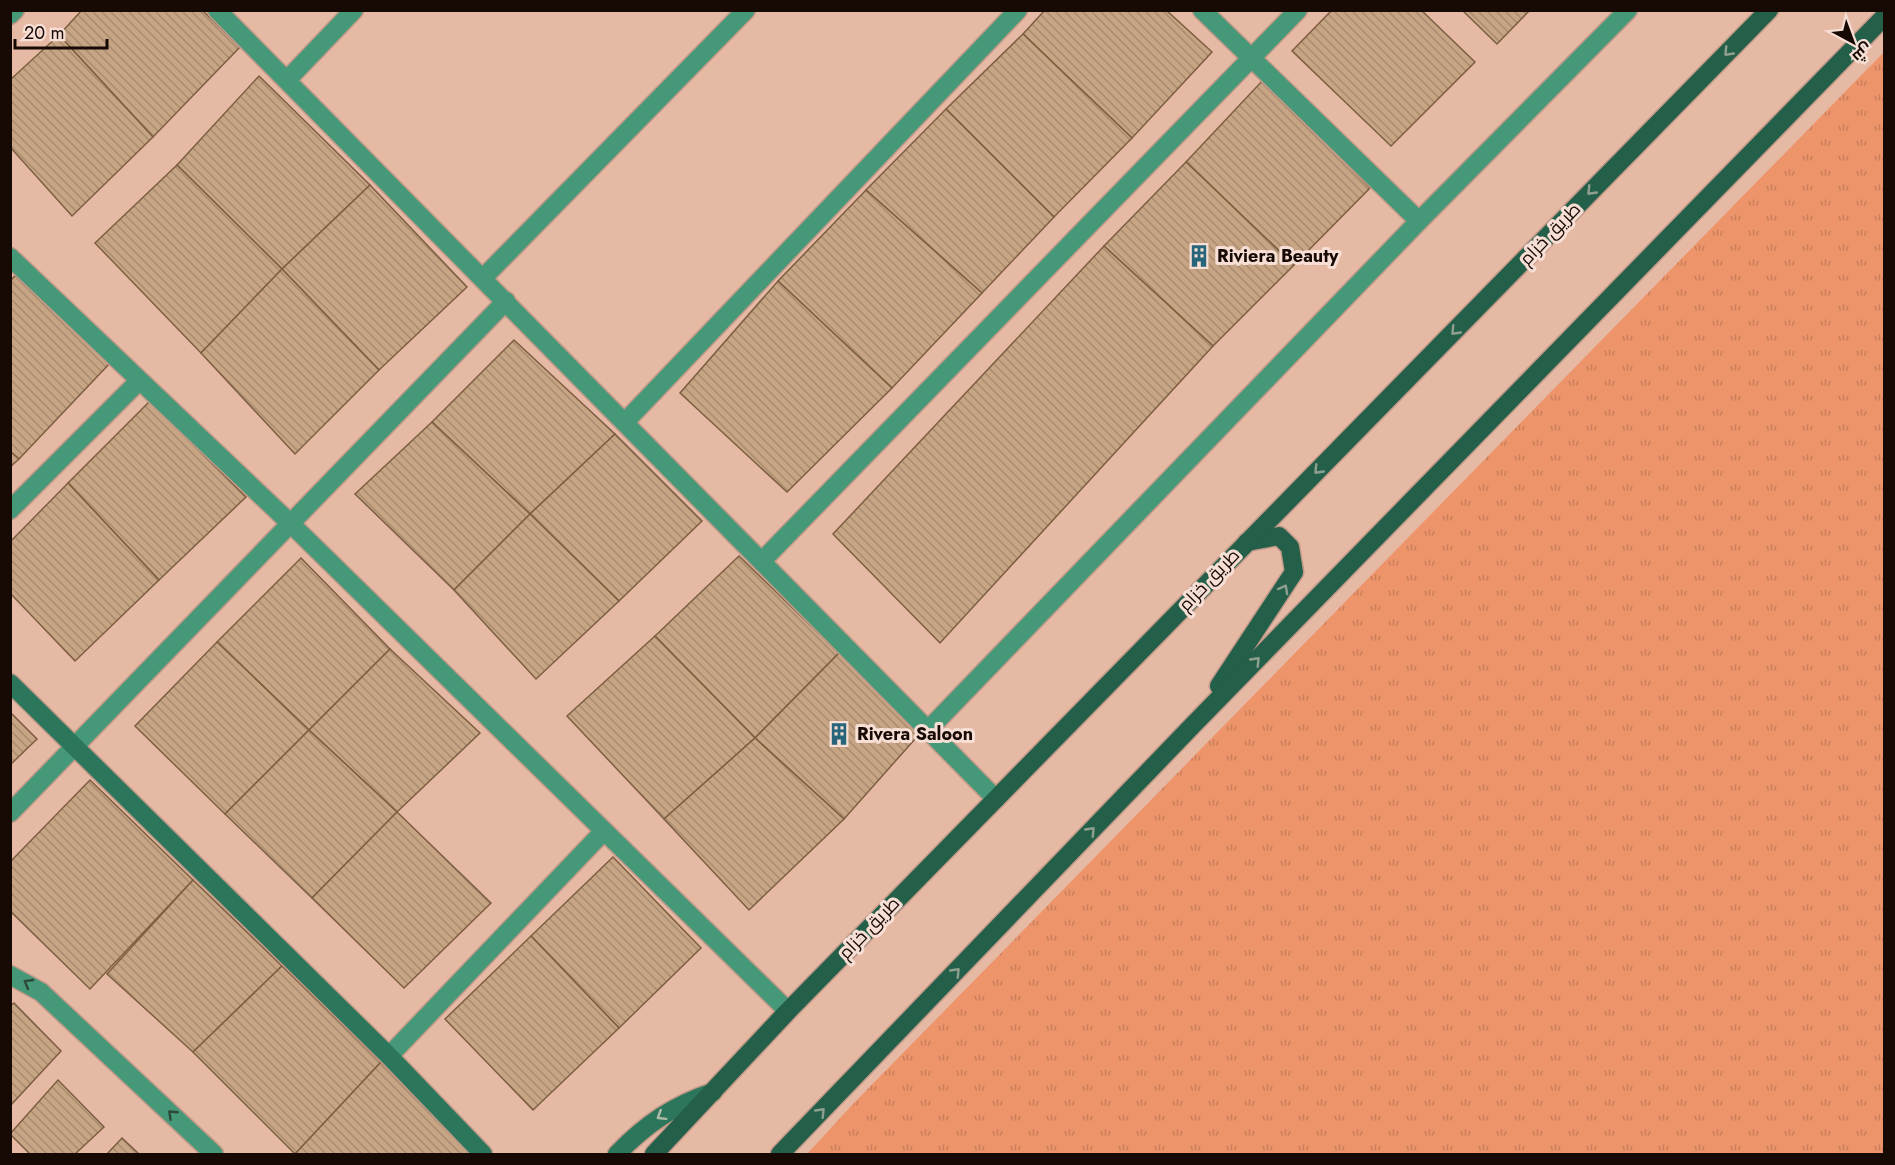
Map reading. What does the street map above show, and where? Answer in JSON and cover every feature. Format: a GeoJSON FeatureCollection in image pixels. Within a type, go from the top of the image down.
{"type":"FeatureCollection","features":[{"type":"Feature","properties":{"kind":"main road","name":"طريق خزام"},"geometry":{"type":"LineString","coordinates":[[654,1155],[788,1011],[1769,10]]}},
{"type":"Feature","properties":{"kind":"main road"},"geometry":{"type":"LineString","coordinates":[[780,1155],[1193,725],[1884,17]]}},
{"type":"Feature","properties":{"kind":"main road"},"geometry":{"type":"LineString","coordinates":[[1193,725],[1294,572],[1290,547],[1279,536],[1247,542]]}},
{"type":"Feature","properties":{"kind":"street"},"geometry":{"type":"LineString","coordinates":[[10,15],[15,10]]}},
{"type":"Feature","properties":{"kind":"street"},"geometry":{"type":"LineString","coordinates":[[217,10],[996,799]]}},
{"type":"Feature","properties":{"kind":"street"},"geometry":{"type":"LineString","coordinates":[[288,80],[354,10]]}},
{"type":"Feature","properties":{"kind":"street"},"geometry":{"type":"LineString","coordinates":[[483,278],[746,10]]}},
{"type":"Feature","properties":{"kind":"street"},"geometry":{"type":"LineString","coordinates":[[625,422],[1018,10]]}},
{"type":"Feature","properties":{"kind":"street"},"geometry":{"type":"LineString","coordinates":[[1202,10],[1419,220]]}},
{"type":"Feature","properties":{"kind":"street"},"geometry":{"type":"LineString","coordinates":[[762,561],[1298,10]]}},
{"type":"Feature","properties":{"kind":"street"},"geometry":{"type":"LineString","coordinates":[[928,730],[1419,220],[1628,10]]}},
{"type":"Feature","properties":{"kind":"street"},"geometry":{"type":"LineString","coordinates":[[10,257],[291,524],[788,1011]]}},
{"type":"Feature","properties":{"kind":"street"},"geometry":{"type":"LineString","coordinates":[[10,813],[506,301]]}},
{"type":"Feature","properties":{"kind":"street"},"geometry":{"type":"LineString","coordinates":[[10,510],[139,381]]}},
{"type":"Feature","properties":{"kind":"street"},"geometry":{"type":"LineString","coordinates":[[10,682],[484,1152]]}},
{"type":"Feature","properties":{"kind":"street"},"geometry":{"type":"LineString","coordinates":[[389,1056],[604,831]]}},
{"type":"Feature","properties":{"kind":"street"},"geometry":{"type":"LineString","coordinates":[[10,975],[41,992],[214,1155]]}},
{"type":"Feature","properties":{"kind":"street"},"geometry":{"type":"LineString","coordinates":[[617,1155],[654,1119],[682,1102],[713,1092]]}},
{"type":"Feature","properties":{"kind":"green space"},"geometry":{"type":"Polygon","coordinates":[[[1884,52],[1884,1154],[807,1154],[854,1103],[1884,52]]]}},
{"type":"Feature","properties":{"kind":"building"},"geometry":{"type":"Polygon","coordinates":[[[82,10],[202,10],[240,47],[153,137],[59,35],[82,10]]]}},
{"type":"Feature","properties":{"kind":"building"},"geometry":{"type":"Polygon","coordinates":[[[1045,10],[1166,10],[1212,52],[1132,138],[1023,34],[1045,10]]]}},
{"type":"Feature","properties":{"kind":"building"},"geometry":{"type":"Polygon","coordinates":[[[1332,10],[1421,10],[1475,62],[1391,146],[1292,51],[1332,10]]]}},
{"type":"Feature","properties":{"kind":"building"},"geometry":{"type":"Polygon","coordinates":[[[1462,10],[1530,10],[1497,44],[1462,10]]]}},
{"type":"Feature","properties":{"kind":"building"},"geometry":{"type":"Polygon","coordinates":[[[1023,34],[1132,138],[1054,217],[946,109],[1023,34]]]}},
{"type":"Feature","properties":{"kind":"building"},"geometry":{"type":"Polygon","coordinates":[[[59,35],[153,137],[72,216],[10,147],[10,80],[59,35]]]}},
{"type":"Feature","properties":{"kind":"building"},"geometry":{"type":"Polygon","coordinates":[[[259,76],[370,185],[282,269],[177,165],[259,76]]]}},
{"type":"Feature","properties":{"kind":"building"},"geometry":{"type":"Polygon","coordinates":[[[1264,79],[1370,188],[1294,265],[1186,162],[1264,79]]]}},
{"type":"Feature","properties":{"kind":"building"},"geometry":{"type":"Polygon","coordinates":[[[946,109],[1054,217],[982,293],[866,190],[946,109]]]}},
{"type":"Feature","properties":{"kind":"building","name":"Riviera Beauty"},"geometry":{"type":"Polygon","coordinates":[[[1186,162],[1294,265],[1213,346],[1104,246],[1186,162]]]}},
{"type":"Feature","properties":{"kind":"building"},"geometry":{"type":"Polygon","coordinates":[[[177,165],[282,269],[201,353],[95,243],[177,165]]]}},
{"type":"Feature","properties":{"kind":"building"},"geometry":{"type":"Polygon","coordinates":[[[370,185],[467,287],[379,370],[282,269],[370,185]]]}},
{"type":"Feature","properties":{"kind":"building"},"geometry":{"type":"Polygon","coordinates":[[[866,190],[982,293],[892,388],[778,281],[866,190]]]}},
{"type":"Feature","properties":{"kind":"building"},"geometry":{"type":"Polygon","coordinates":[[[1104,246],[1213,346],[940,643],[833,534],[1104,246]]]}},
{"type":"Feature","properties":{"kind":"building"},"geometry":{"type":"Polygon","coordinates":[[[282,269],[379,370],[295,454],[201,353],[282,269]]]}},
{"type":"Feature","properties":{"kind":"building"},"geometry":{"type":"Polygon","coordinates":[[[18,273],[111,362],[19,459],[10,451],[10,281],[18,273]]]}},
{"type":"Feature","properties":{"kind":"building"},"geometry":{"type":"Polygon","coordinates":[[[778,281],[892,388],[787,492],[680,393],[778,281]]]}},
{"type":"Feature","properties":{"kind":"building"},"geometry":{"type":"Polygon","coordinates":[[[514,340],[615,434],[530,514],[432,422],[514,340]]]}},
{"type":"Feature","properties":{"kind":"building"},"geometry":{"type":"Polygon","coordinates":[[[150,401],[246,497],[159,580],[68,483],[150,401]]]}},
{"type":"Feature","properties":{"kind":"building"},"geometry":{"type":"Polygon","coordinates":[[[432,422],[530,514],[454,590],[355,494],[432,422]]]}},
{"type":"Feature","properties":{"kind":"building"},"geometry":{"type":"Polygon","coordinates":[[[615,434],[702,521],[619,601],[530,514],[615,434]]]}},
{"type":"Feature","properties":{"kind":"building"},"geometry":{"type":"Polygon","coordinates":[[[10,451],[19,459],[10,467],[10,451]]]}},
{"type":"Feature","properties":{"kind":"building"},"geometry":{"type":"Polygon","coordinates":[[[68,483],[159,580],[75,661],[10,593],[10,542],[68,483]]]}},
{"type":"Feature","properties":{"kind":"building"},"geometry":{"type":"Polygon","coordinates":[[[530,514],[619,601],[536,679],[454,590],[530,514]]]}},
{"type":"Feature","properties":{"kind":"building"},"geometry":{"type":"Polygon","coordinates":[[[739,556],[839,653],[755,738],[655,636],[739,556]]]}},
{"type":"Feature","properties":{"kind":"building"},"geometry":{"type":"Polygon","coordinates":[[[301,558],[390,649],[309,730],[217,642],[301,558]]]}},
{"type":"Feature","properties":{"kind":"building"},"geometry":{"type":"Polygon","coordinates":[[[655,636],[755,738],[664,819],[567,716],[655,636]]]}},
{"type":"Feature","properties":{"kind":"building"},"geometry":{"type":"Polygon","coordinates":[[[217,642],[309,730],[225,814],[135,726],[217,642]]]}},
{"type":"Feature","properties":{"kind":"building"},"geometry":{"type":"Polygon","coordinates":[[[390,649],[480,733],[397,812],[309,730],[390,649]]]}},
{"type":"Feature","properties":{"kind":"building","name":"Rivera Saloon"},"geometry":{"type":"Polygon","coordinates":[[[839,653],[923,730],[844,819],[755,738],[839,653]]]}},
{"type":"Feature","properties":{"kind":"building"},"geometry":{"type":"Polygon","coordinates":[[[10,712],[37,739],[10,765],[10,712]]]}},
{"type":"Feature","properties":{"kind":"building"},"geometry":{"type":"Polygon","coordinates":[[[309,730],[397,812],[312,898],[225,814],[309,730]]]}},
{"type":"Feature","properties":{"kind":"building"},"geometry":{"type":"Polygon","coordinates":[[[755,738],[844,819],[749,910],[664,819],[755,738]]]}},
{"type":"Feature","properties":{"kind":"building"},"geometry":{"type":"Polygon","coordinates":[[[90,780],[193,880],[90,989],[10,911],[10,862],[90,780]]]}},
{"type":"Feature","properties":{"kind":"building"},"geometry":{"type":"Polygon","coordinates":[[[397,812],[491,903],[404,988],[312,898],[397,812]]]}},
{"type":"Feature","properties":{"kind":"building"},"geometry":{"type":"Polygon","coordinates":[[[613,857],[701,948],[619,1028],[531,936],[613,857]]]}},
{"type":"Feature","properties":{"kind":"building"},"geometry":{"type":"Polygon","coordinates":[[[193,880],[282,966],[193,1052],[107,974],[193,880]]]}},
{"type":"Feature","properties":{"kind":"building"},"geometry":{"type":"Polygon","coordinates":[[[531,936],[619,1028],[533,1110],[445,1019],[531,936]]]}},
{"type":"Feature","properties":{"kind":"building"},"geometry":{"type":"Polygon","coordinates":[[[282,966],[381,1062],[295,1154],[193,1052],[282,966]]]}},
{"type":"Feature","properties":{"kind":"building"},"geometry":{"type":"Polygon","coordinates":[[[14,1003],[61,1051],[10,1106],[10,1006],[14,1003]]]}},
{"type":"Feature","properties":{"kind":"building"},"geometry":{"type":"Polygon","coordinates":[[[381,1062],[472,1154],[295,1154],[381,1062]]]}},
{"type":"Feature","properties":{"kind":"building"},"geometry":{"type":"Polygon","coordinates":[[[58,1080],[104,1127],[75,1154],[30,1154],[10,1134],[58,1080]]]}},
{"type":"Feature","properties":{"kind":"building"},"geometry":{"type":"Polygon","coordinates":[[[122,1138],[139,1154],[107,1154],[122,1138]]]}},
{"type":"Feature","properties":{"kind":"place","name":"Riviera Beauty"},"geometry":{"type":"Point","coordinates":[1199,256]}},
{"type":"Feature","properties":{"kind":"place","name":"Rivera Saloon"},"geometry":{"type":"Point","coordinates":[839,734]}}]}
